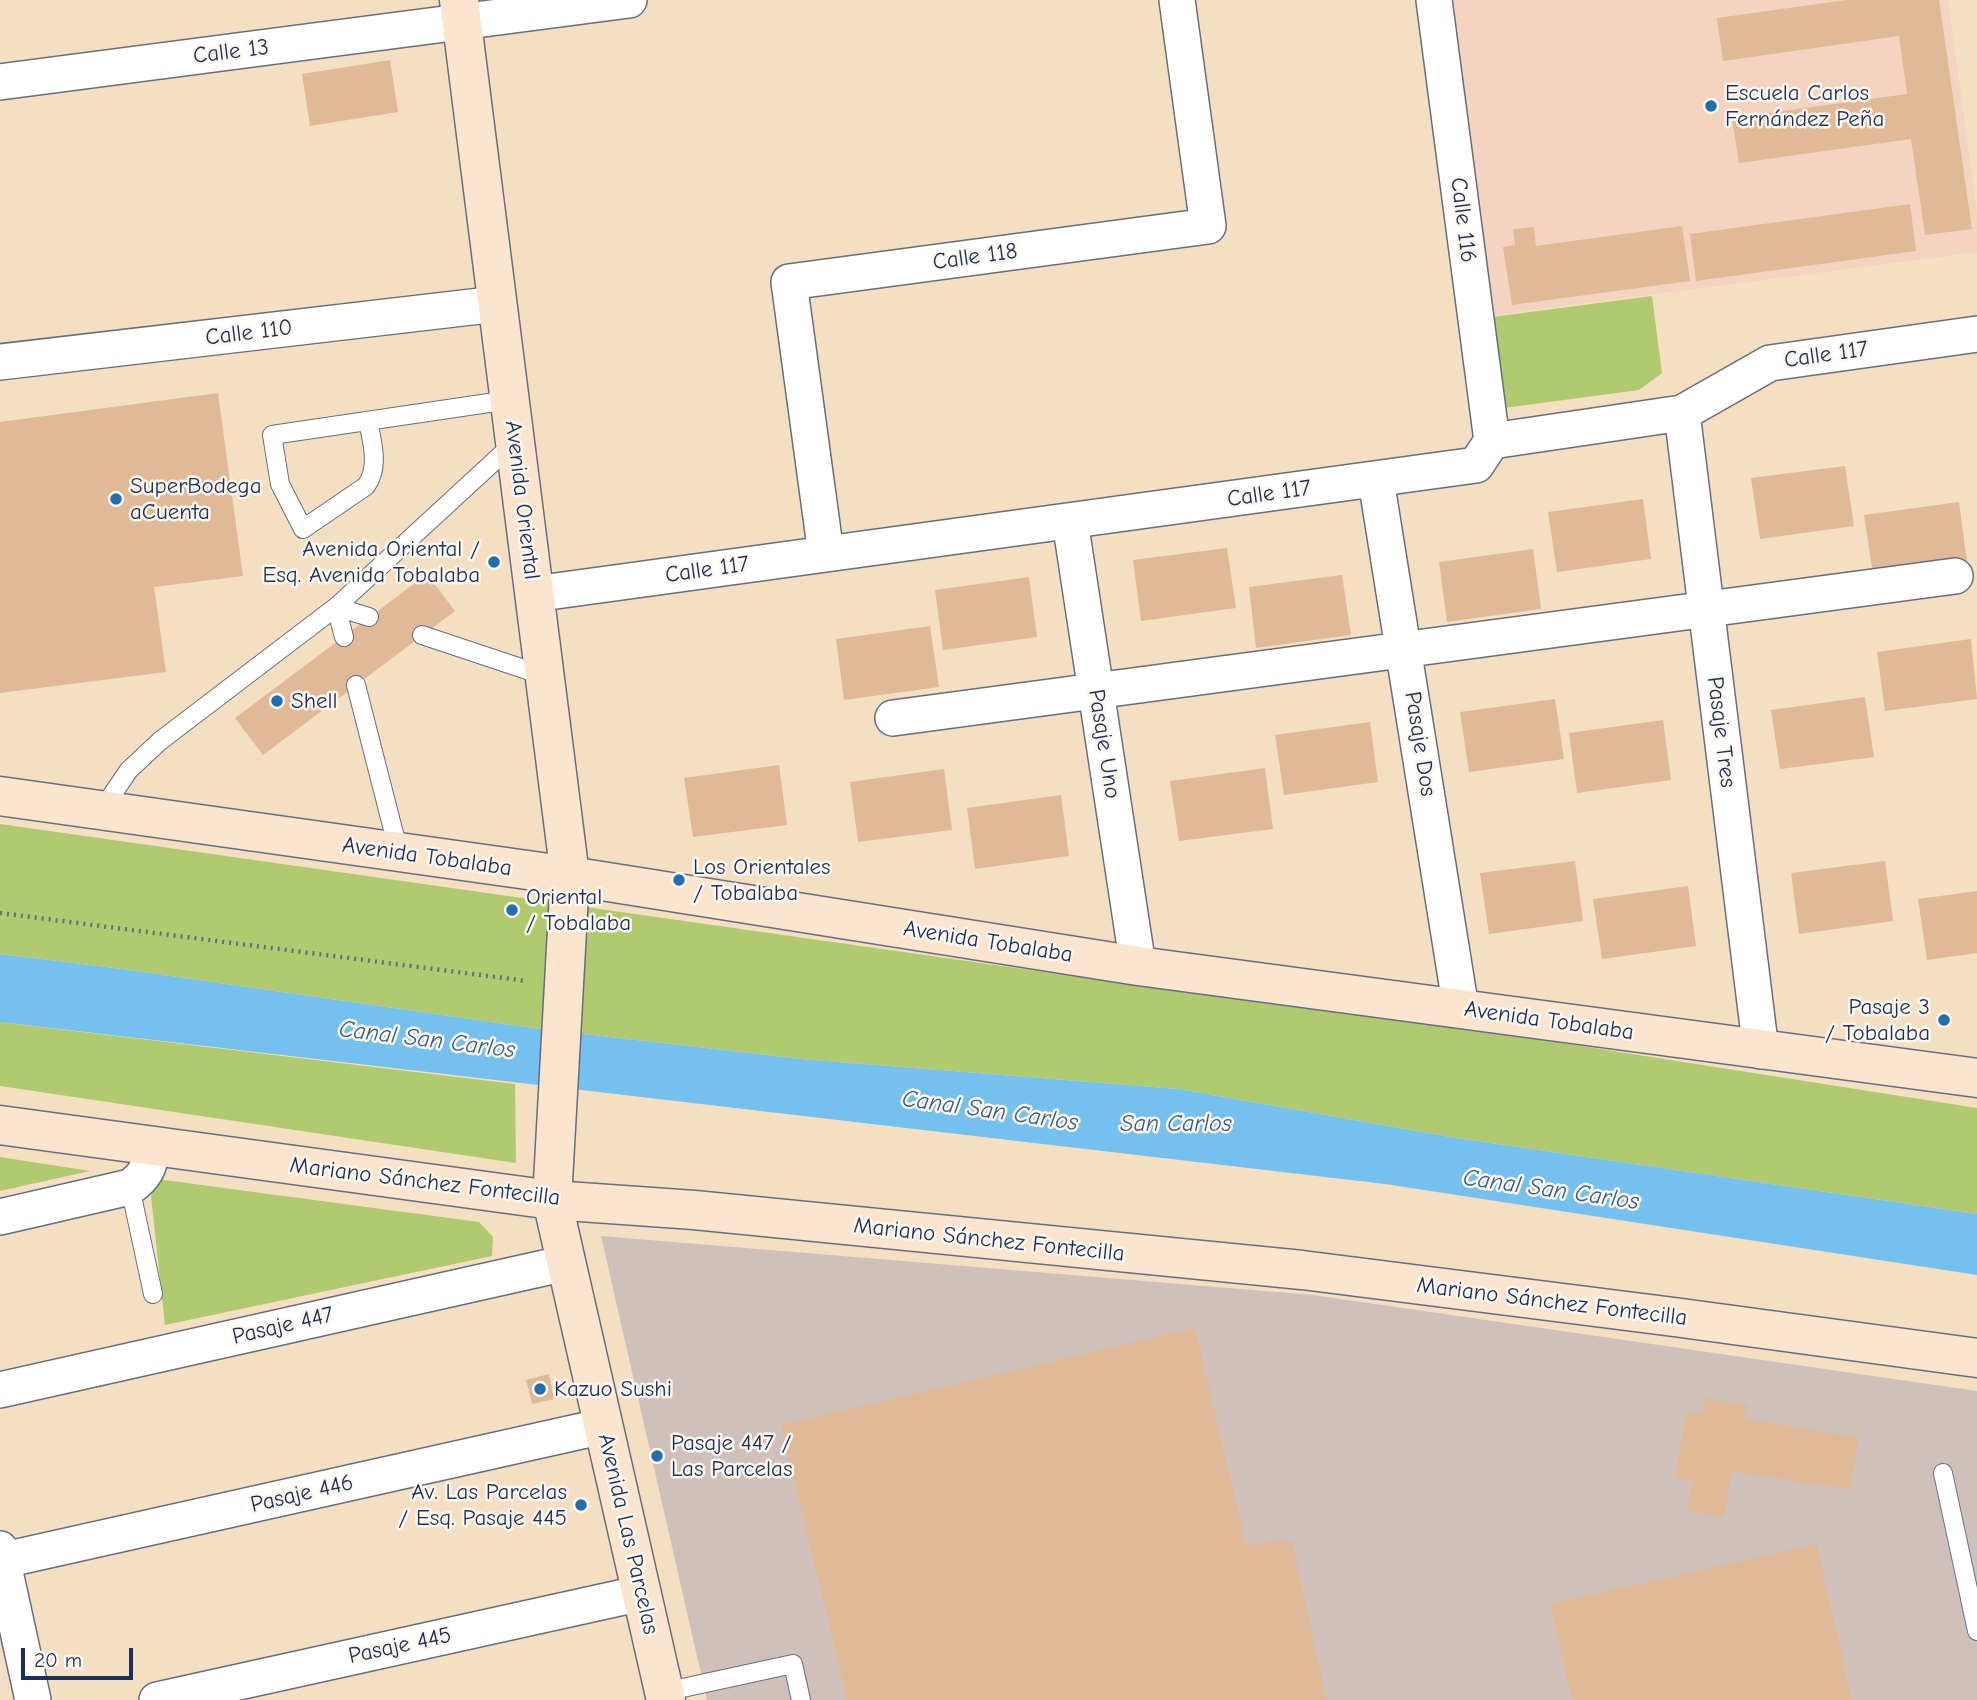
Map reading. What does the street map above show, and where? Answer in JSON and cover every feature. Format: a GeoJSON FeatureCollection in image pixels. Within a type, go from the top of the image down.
{"type":"FeatureCollection","features":[{"type":"Feature","properties":{"kind":"main road","name":"Avenida Oriental"},"geometry":{"type":"LineString","coordinates":[[460,11],[570,876],[557,1121]]}},
{"type":"Feature","properties":{"kind":"main road","name":"Avenida Tobalaba"},"geometry":{"type":"LineString","coordinates":[[0,796],[570,876],[1138,966],[1977,1078]]}},
{"type":"Feature","properties":{"kind":"main road","name":"Avenida Las Parcelas"},"geometry":{"type":"LineString","coordinates":[[557,1121],[552,1200],[665,1696]]}},
{"type":"Feature","properties":{"kind":"main road","name":"Mariano Sánchez Fontecilla"},"geometry":{"type":"LineString","coordinates":[[0,1125],[552,1200],[694,1210],[1302,1270],[1977,1358]]}},
{"type":"Feature","properties":{"kind":"street","name":"Calle 13"},"geometry":{"type":"LineString","coordinates":[[0,82],[460,11],[629,0]]}},
{"type":"Feature","properties":{"kind":"street","name":"Calle 118"},"geometry":{"type":"LineString","coordinates":[[826,554],[789,282],[1208,226],[1177,0]]}},
{"type":"Feature","properties":{"kind":"street","name":"Calle 116"},"geometry":{"type":"LineString","coordinates":[[1434,0],[1492,441]]}},
{"type":"Feature","properties":{"kind":"street","name":"Calle 110"},"geometry":{"type":"LineString","coordinates":[[0,362],[497,304]]}},
{"type":"Feature","properties":{"kind":"street","name":"Calle 117"},"geometry":{"type":"LineString","coordinates":[[534,594],[1476,465],[1492,441],[1682,413],[1770,363],[1977,334]]}},
{"type":"Feature","properties":{"kind":"street","name":"Pasaje Tres"},"geometry":{"type":"LineString","coordinates":[[1682,413],[1761,1051]]}},
{"type":"Feature","properties":{"kind":"street","name":"Pasaje Dos"},"geometry":{"type":"LineString","coordinates":[[1376,480],[1461,1009]]}},
{"type":"Feature","properties":{"kind":"street","name":"Pasaje Uno"},"geometry":{"type":"LineString","coordinates":[[1070,521],[1138,966]]}},
{"type":"Feature","properties":{"kind":"street"},"geometry":{"type":"LineString","coordinates":[[893,718],[1955,576]]}},
{"type":"Feature","properties":{"kind":"street"},"geometry":{"type":"LineString","coordinates":[[0,1217],[130,1187],[141,1179],[150,1167],[152,1147]]}},
{"type":"Feature","properties":{"kind":"street","name":"Pasaje 447"},"geometry":{"type":"LineString","coordinates":[[0,1390],[566,1263]]}},
{"type":"Feature","properties":{"kind":"street","name":"Pasaje 446"},"geometry":{"type":"LineString","coordinates":[[1,1556],[604,1426]]}},
{"type":"Feature","properties":{"kind":"street"},"geometry":{"type":"LineString","coordinates":[[1,1556],[33,1700]]}},
{"type":"Feature","properties":{"kind":"street","name":"Pasaje 445"},"geometry":{"type":"LineString","coordinates":[[157,1700],[642,1593]]}},
{"type":"Feature","properties":{"kind":"lane"},"geometry":{"type":"LineString","coordinates":[[368,421],[374,468],[372,477],[366,485],[303,529],[280,484],[272,435],[509,400]]}},
{"type":"Feature","properties":{"kind":"lane"},"geometry":{"type":"LineString","coordinates":[[101,811],[129,770],[160,741],[336,607],[515,442]]}},
{"type":"Feature","properties":{"kind":"lane"},"geometry":{"type":"LineString","coordinates":[[336,607],[369,617]]}},
{"type":"Feature","properties":{"kind":"lane"},"geometry":{"type":"LineString","coordinates":[[336,607],[344,636]]}},
{"type":"Feature","properties":{"kind":"lane"},"geometry":{"type":"LineString","coordinates":[[422,635],[545,676]]}},
{"type":"Feature","properties":{"kind":"lane"},"geometry":{"type":"LineString","coordinates":[[356,685],[399,853]]}},
{"type":"Feature","properties":{"kind":"lane"},"geometry":{"type":"LineString","coordinates":[[130,1187],[153,1294]]}},
{"type":"Feature","properties":{"kind":"lane"},"geometry":{"type":"LineString","coordinates":[[1943,1474],[1977,1631]]}},
{"type":"Feature","properties":{"kind":"lane"},"geometry":{"type":"LineString","coordinates":[[665,1696],[793,1664],[801,1700]]}},
{"type":"Feature","properties":{"kind":"path"},"geometry":{"type":"LineString","coordinates":[[0,913],[564,993]]}},
{"type":"Feature","properties":{"kind":"shaded area","name":"Escuela Carlos Fernández Peña"},"geometry":{"type":"Polygon","coordinates":[[[1445,0],[1948,0],[1977,212],[1977,252],[1488,316],[1445,0]]]}},
{"type":"Feature","properties":{"kind":"shaded area"},"geometry":{"type":"Polygon","coordinates":[[[601,1236],[1313,1295],[1977,1391],[1977,1700],[707,1700],[601,1236]]]}},
{"type":"Feature","properties":{"kind":"green space"},"geometry":{"type":"Polygon","coordinates":[[[1652,296],[1662,373],[1639,390],[1504,408],[1492,317],[1652,296]]]}},
{"type":"Feature","properties":{"kind":"green space"},"geometry":{"type":"Polygon","coordinates":[[[0,824],[1108,981],[1441,1024],[1977,1108],[1977,1214],[1456,1138],[1178,1089],[801,1059],[532,1028],[0,954],[0,824]]]}},
{"type":"Feature","properties":{"kind":"green space"},"geometry":{"type":"Polygon","coordinates":[[[0,1022],[515,1084],[516,1163],[0,1086],[0,1022]]]}},
{"type":"Feature","properties":{"kind":"green space"},"geometry":{"type":"Polygon","coordinates":[[[0,1157],[90,1171],[0,1191],[0,1157]]]}},
{"type":"Feature","properties":{"kind":"green space"},"geometry":{"type":"Polygon","coordinates":[[[149,1178],[479,1222],[493,1237],[492,1256],[165,1325],[149,1178]]]}},
{"type":"Feature","properties":{"kind":"water","name":"San Carlos"},"geometry":{"type":"Polygon","coordinates":[[[0,954],[532,1028],[801,1059],[1178,1089],[1456,1138],[1977,1214],[1977,1275],[1385,1184],[0,1022],[0,954]]]}},
{"type":"Feature","properties":{"kind":"building"},"geometry":{"type":"Polygon","coordinates":[[[1846,0],[1939,0],[1972,229],[1925,235],[1911,139],[1739,163],[1732,118],[1907,94],[1899,36],[1723,61],[1717,18],[1846,0]]]}},
{"type":"Feature","properties":{"kind":"building"},"geometry":{"type":"Polygon","coordinates":[[[390,60],[398,112],[310,126],[302,74],[390,60]]]}},
{"type":"Feature","properties":{"kind":"building"},"geometry":{"type":"Polygon","coordinates":[[[1910,204],[1916,251],[1696,281],[1690,234],[1910,204]]]}},
{"type":"Feature","properties":{"kind":"building"},"geometry":{"type":"Polygon","coordinates":[[[1682,226],[1690,281],[1512,305],[1503,247],[1515,245],[1513,229],[1534,227],[1536,246],[1682,226]]]}},
{"type":"Feature","properties":{"kind":"building","name":"SuperBodega aCuenta"},"geometry":{"type":"Polygon","coordinates":[[[218,393],[243,576],[154,587],[166,672],[0,693],[0,422],[218,393]]]}},
{"type":"Feature","properties":{"kind":"building"},"geometry":{"type":"Polygon","coordinates":[[[1845,466],[1854,526],[1760,539],[1751,478],[1845,466]]]}},
{"type":"Feature","properties":{"kind":"building"},"geometry":{"type":"Polygon","coordinates":[[[1643,499],[1651,559],[1557,572],[1548,512],[1643,499]]]}},
{"type":"Feature","properties":{"kind":"building"},"geometry":{"type":"Polygon","coordinates":[[[1959,502],[1967,562],[1873,575],[1864,515],[1959,502]]]}},
{"type":"Feature","properties":{"kind":"building"},"geometry":{"type":"Polygon","coordinates":[[[1227,548],[1236,608],[1141,621],[1133,560],[1227,548]]]}},
{"type":"Feature","properties":{"kind":"building"},"geometry":{"type":"Polygon","coordinates":[[[1533,549],[1541,609],[1447,622],[1439,562],[1533,549]]]}},
{"type":"Feature","properties":{"kind":"building"},"geometry":{"type":"Polygon","coordinates":[[[427,574],[455,611],[263,755],[235,718],[427,574]]]}},
{"type":"Feature","properties":{"kind":"building"},"geometry":{"type":"Polygon","coordinates":[[[1342,575],[1351,635],[1256,648],[1249,587],[1342,575]]]}},
{"type":"Feature","properties":{"kind":"building"},"geometry":{"type":"Polygon","coordinates":[[[1029,577],[1037,637],[943,650],[935,590],[1029,577]]]}},
{"type":"Feature","properties":{"kind":"building"},"geometry":{"type":"Polygon","coordinates":[[[930,626],[939,687],[844,700],[836,639],[930,626]]]}},
{"type":"Feature","properties":{"kind":"building"},"geometry":{"type":"Polygon","coordinates":[[[1971,639],[1977,699],[1885,711],[1877,652],[1971,639]]]}},
{"type":"Feature","properties":{"kind":"building"},"geometry":{"type":"Polygon","coordinates":[[[1865,697],[1874,757],[1780,769],[1771,710],[1865,697]]]}},
{"type":"Feature","properties":{"kind":"building"},"geometry":{"type":"Polygon","coordinates":[[[1555,699],[1564,759],[1469,772],[1460,712],[1555,699]]]}},
{"type":"Feature","properties":{"kind":"building"},"geometry":{"type":"Polygon","coordinates":[[[1663,720],[1671,780],[1577,793],[1569,733],[1663,720]]]}},
{"type":"Feature","properties":{"kind":"building"},"geometry":{"type":"Polygon","coordinates":[[[1370,722],[1378,782],[1284,795],[1275,735],[1370,722]]]}},
{"type":"Feature","properties":{"kind":"building"},"geometry":{"type":"Polygon","coordinates":[[[779,765],[787,825],[693,837],[684,778],[779,765]]]}},
{"type":"Feature","properties":{"kind":"building"},"geometry":{"type":"Polygon","coordinates":[[[1265,768],[1273,829],[1179,841],[1170,781],[1265,768]]]}},
{"type":"Feature","properties":{"kind":"building"},"geometry":{"type":"Polygon","coordinates":[[[944,769],[952,830],[858,842],[850,782],[944,769]]]}},
{"type":"Feature","properties":{"kind":"building"},"geometry":{"type":"Polygon","coordinates":[[[1061,795],[1069,856],[975,869],[967,808],[1061,795]]]}},
{"type":"Feature","properties":{"kind":"building"},"geometry":{"type":"Polygon","coordinates":[[[1575,861],[1583,921],[1489,934],[1480,873],[1575,861]]]}},
{"type":"Feature","properties":{"kind":"building"},"geometry":{"type":"Polygon","coordinates":[[[1885,861],[1893,921],[1799,934],[1791,873],[1885,861]]]}},
{"type":"Feature","properties":{"kind":"building"},"geometry":{"type":"Polygon","coordinates":[[[1688,886],[1696,946],[1602,959],[1593,899],[1688,886]]]}},
{"type":"Feature","properties":{"kind":"building"},"geometry":{"type":"Polygon","coordinates":[[[1977,891],[1977,953],[1927,960],[1918,899],[1977,891]]]}},
{"type":"Feature","properties":{"kind":"building"},"geometry":{"type":"Polygon","coordinates":[[[1195,1328],[1246,1544],[1292,1541],[1327,1700],[847,1700],[781,1425],[1195,1328]]]}},
{"type":"Feature","properties":{"kind":"building","name":"Kazuo Sushi"},"geometry":{"type":"Polygon","coordinates":[[[549,1374],[554,1399],[532,1404],[526,1380],[549,1374]]]}},
{"type":"Feature","properties":{"kind":"building"},"geometry":{"type":"Polygon","coordinates":[[[1704,1398],[1748,1405],[1746,1419],[1859,1437],[1850,1490],[1732,1471],[1724,1517],[1687,1511],[1692,1481],[1675,1478],[1686,1412],[1702,1414],[1704,1398]]]}},
{"type":"Feature","properties":{"kind":"building"},"geometry":{"type":"Polygon","coordinates":[[[1817,1544],[1852,1700],[1572,1700],[1550,1604],[1817,1544]]]}},
{"type":"Feature","properties":{"kind":"place","name":"Escuela Carlos Fernández Peña"},"geometry":{"type":"Point","coordinates":[1711,106]}},
{"type":"Feature","properties":{"kind":"place","name":"SuperBodega aCuenta"},"geometry":{"type":"Point","coordinates":[116,499]}},
{"type":"Feature","properties":{"kind":"place","name":"Avenida Oriental / Esq. Avenida Tobalaba"},"geometry":{"type":"Point","coordinates":[494,562]}},
{"type":"Feature","properties":{"kind":"place","name":"Shell"},"geometry":{"type":"Point","coordinates":[277,701]}},
{"type":"Feature","properties":{"kind":"place","name":"Los Orientales / Tobalaba"},"geometry":{"type":"Point","coordinates":[679,880]}},
{"type":"Feature","properties":{"kind":"place","name":"Oriental / Tobalaba"},"geometry":{"type":"Point","coordinates":[512,910]}},
{"type":"Feature","properties":{"kind":"place","name":"Pasaje 3 / Tobalaba"},"geometry":{"type":"Point","coordinates":[1944,1020]}},
{"type":"Feature","properties":{"kind":"place","name":"Kazuo Sushi"},"geometry":{"type":"Point","coordinates":[540,1389]}},
{"type":"Feature","properties":{"kind":"place","name":"Pasaje 447 / Las Parcelas"},"geometry":{"type":"Point","coordinates":[657,1456]}},
{"type":"Feature","properties":{"kind":"place","name":"Av. Las Parcelas / Esq. Pasaje 445"},"geometry":{"type":"Point","coordinates":[581,1505]}},
{"type":"Feature","properties":{"kind":"water label","name":"Canal San Carlos"},"geometry":{"type":"Point","coordinates":[427,1040]}},
{"type":"Feature","properties":{"kind":"water label","name":"Canal San Carlos"},"geometry":{"type":"Point","coordinates":[990,1111]}},
{"type":"Feature","properties":{"kind":"water label","name":"Canal San Carlos"},"geometry":{"type":"Point","coordinates":[1551,1190]}}]}
